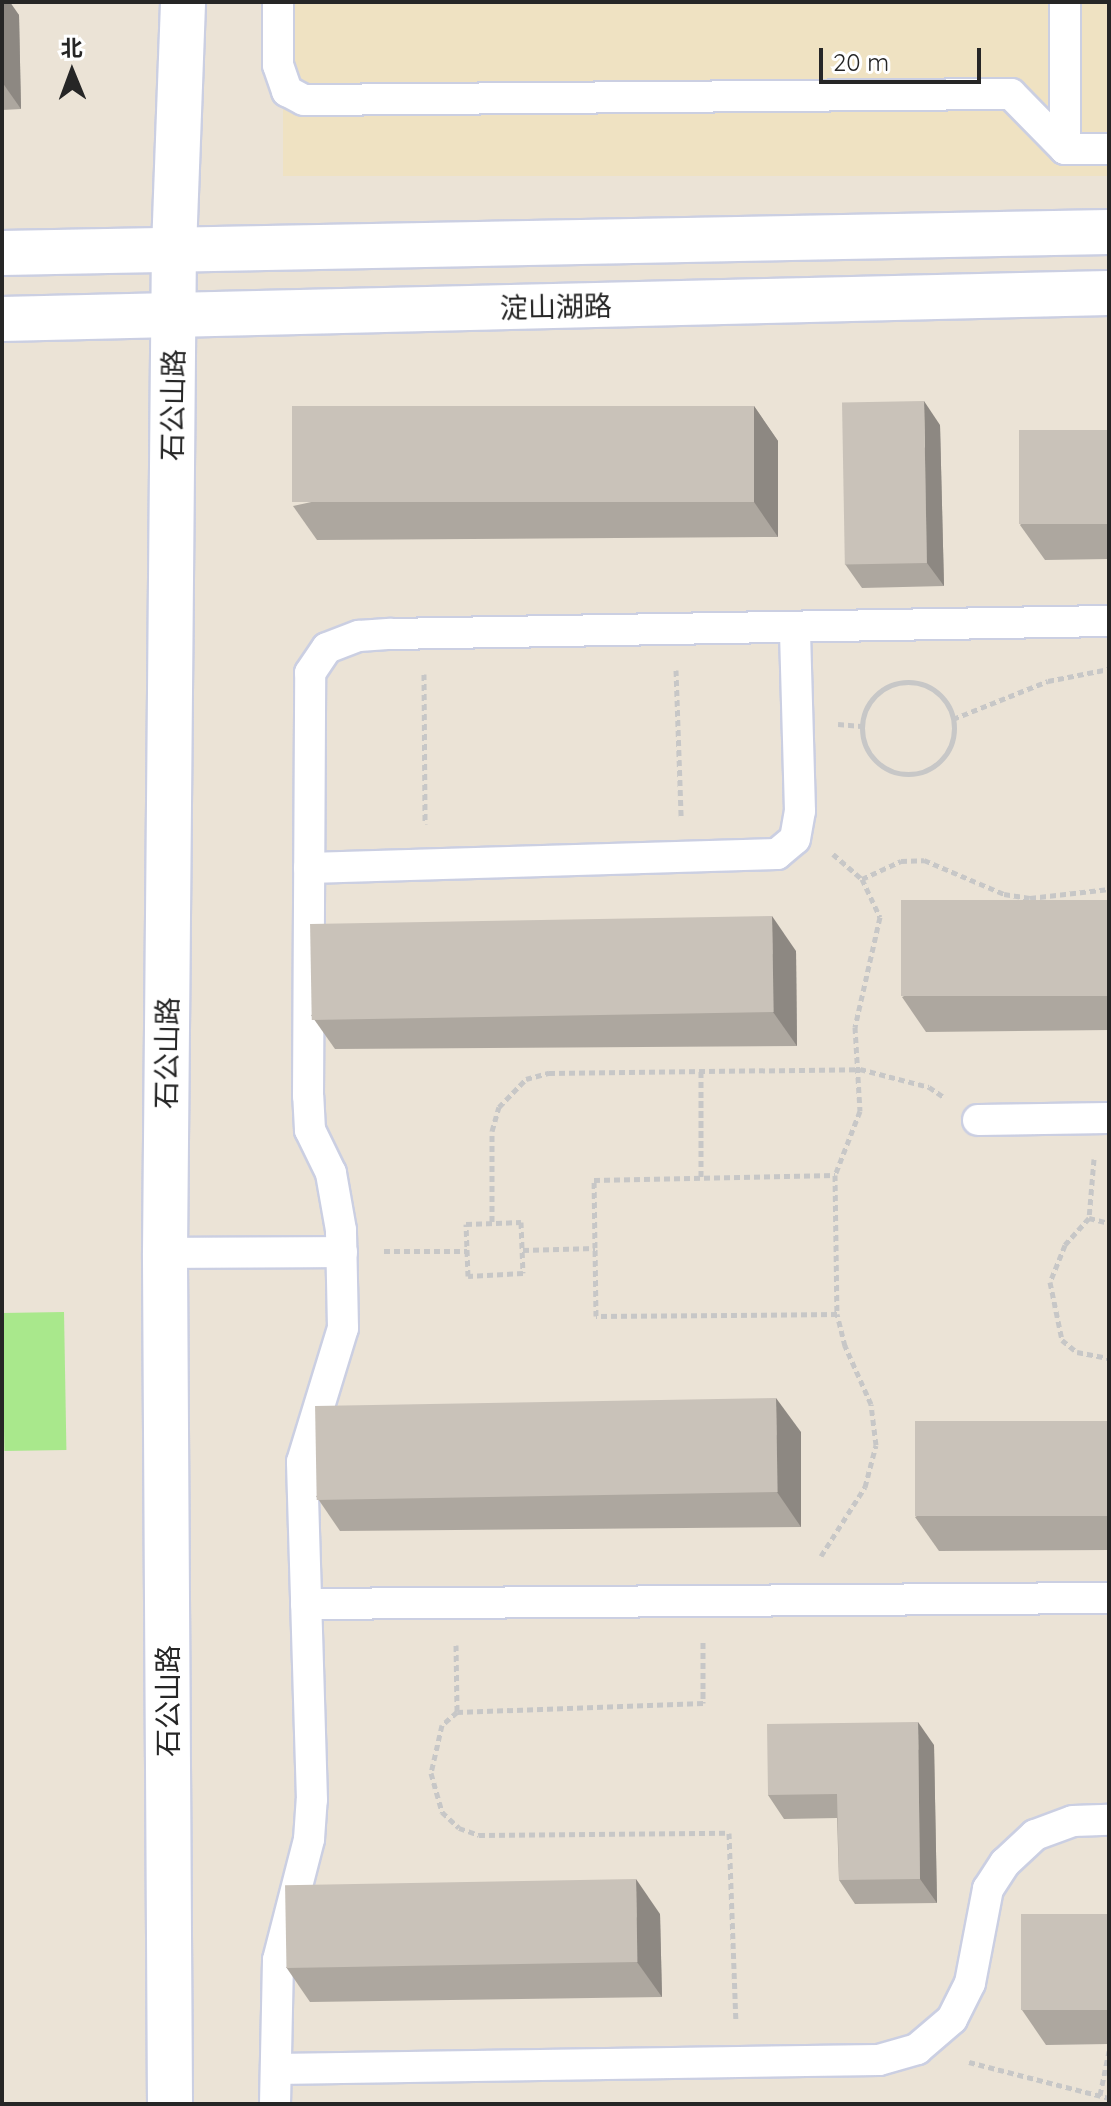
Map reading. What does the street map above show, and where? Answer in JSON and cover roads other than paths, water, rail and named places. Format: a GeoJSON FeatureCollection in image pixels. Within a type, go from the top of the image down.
{"type":"FeatureCollection","features":[{"type":"Feature","properties":{"kind":"street","name":"石公山路"},"geometry":{"type":"LineString","coordinates":[[170,2104],[165,1253],[174,249],[183,2]]}},
{"type":"Feature","properties":{"kind":"street"},"geometry":{"type":"LineString","coordinates":[[2,253],[1109,232]]}},
{"type":"Feature","properties":{"kind":"street","name":"淀山湖路"},"geometry":{"type":"LineString","coordinates":[[2,319],[1109,293]]}},
{"type":"Feature","properties":{"kind":"lane"},"geometry":{"type":"LineString","coordinates":[[278,2],[278,65],[287,91],[304,100],[1011,94],[1065,149],[1109,149]]}},
{"type":"Feature","properties":{"kind":"lane"},"geometry":{"type":"LineString","coordinates":[[1065,2],[1065,149]]}},
{"type":"Feature","properties":{"kind":"lane"},"geometry":{"type":"LineString","coordinates":[[275,2104],[278,1960],[309,1839],[312,1800],[302,1462],[343,1328],[342,1252],[331,1173],[310,1130],[310,673],[327,648],[359,636],[1109,621]]}},
{"type":"Feature","properties":{"kind":"lane"},"geometry":{"type":"LineString","coordinates":[[309,868],[777,854],[795,839],[800,811],[795,627]]}},
{"type":"Feature","properties":{"kind":"lane"},"geometry":{"type":"LineString","coordinates":[[978,1120],[1102,1118]]}},
{"type":"Feature","properties":{"kind":"lane"},"geometry":{"type":"LineString","coordinates":[[165,1253],[342,1252]]}},
{"type":"Feature","properties":{"kind":"lane"},"geometry":{"type":"LineString","coordinates":[[306,1604],[1109,1598]]}},
{"type":"Feature","properties":{"kind":"lane"},"geometry":{"type":"LineString","coordinates":[[276,2069],[879,2060],[917,2049],[952,2019],[970,1983],[988,1889],[1005,1863],[1035,1835],[1073,1821],[1109,1820]]}}]}
